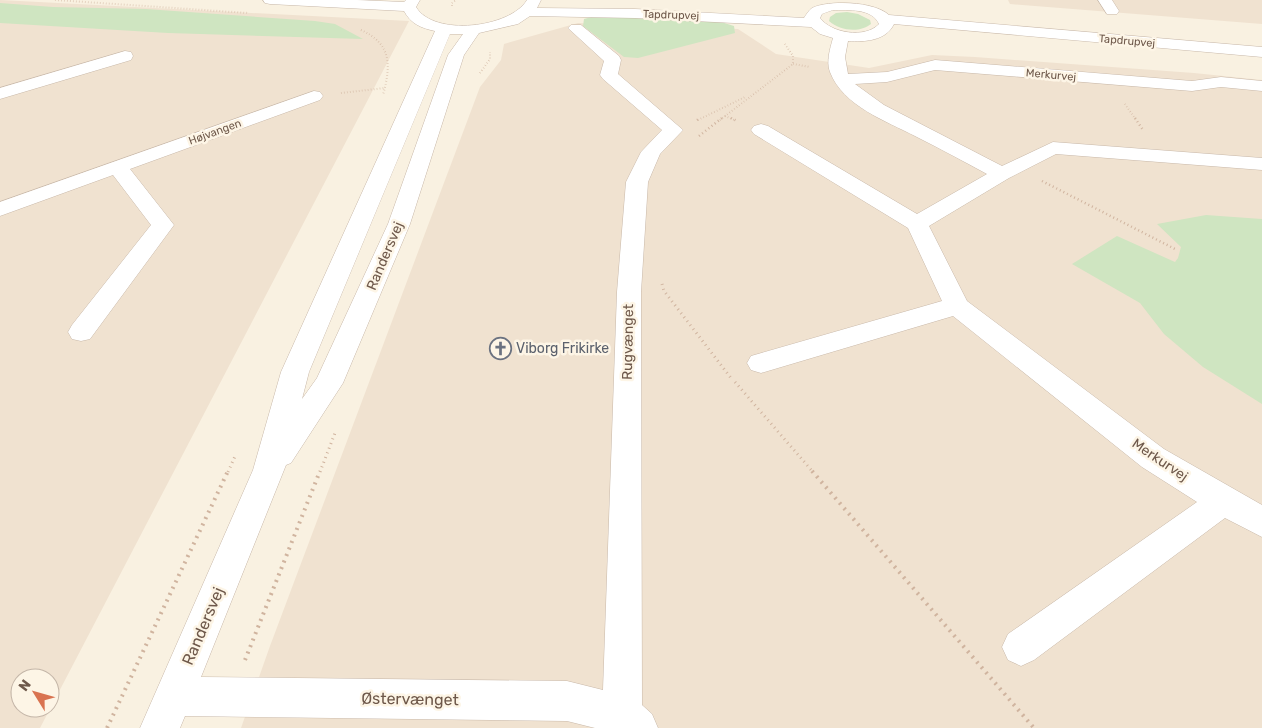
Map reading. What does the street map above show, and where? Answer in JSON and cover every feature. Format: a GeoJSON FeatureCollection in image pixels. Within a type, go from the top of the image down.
{"type":"FeatureCollection","features":[{"type":"Feature","properties":{"kind":"street"},"geometry":{"type":"LineString","coordinates":[[270,0],[411,3],[410,14],[416,20],[444,29],[474,29],[507,23],[532,4]]}},
{"type":"Feature","properties":{"kind":"street"},"geometry":{"type":"LineString","coordinates":[[885,24],[874,35],[842,35],[824,30],[813,19],[824,8],[844,3],[864,4],[876,13],[885,24],[924,34],[981,36],[992,30]]}},
{"type":"Feature","properties":{"kind":"street","name":"Tapdrupvej"},"geometry":{"type":"LineString","coordinates":[[532,4],[671,15],[813,19]]}},
{"type":"Feature","properties":{"kind":"street","name":"Tapdrupvej"},"geometry":{"type":"LineString","coordinates":[[532,4],[740,13],[813,19]]}},
{"type":"Feature","properties":{"kind":"street","name":"Tapdrupvej"},"geometry":{"type":"LineString","coordinates":[[885,24],[992,30],[1262,52]]}},
{"type":"Feature","properties":{"kind":"street"},"geometry":{"type":"LineString","coordinates":[[576,28],[613,60],[609,75],[673,130]]}},
{"type":"Feature","properties":{"kind":"street","name":"Randersvej"},"geometry":{"type":"LineString","coordinates":[[167,712],[269,470],[295,372],[444,29]]}},
{"type":"Feature","properties":{"kind":"street","name":"Randersvej"},"geometry":{"type":"LineString","coordinates":[[269,470],[329,384],[400,224],[456,55],[474,29]]}},
{"type":"Feature","properties":{"kind":"street"},"geometry":{"type":"LineString","coordinates":[[842,35],[836,56],[842,79],[856,94],[886,112],[1008,170]]}},
{"type":"Feature","properties":{"kind":"street"},"geometry":{"type":"LineString","coordinates":[[0,94],[125,56]]}},
{"type":"Feature","properties":{"kind":"street","name":"Merkurvej"},"geometry":{"type":"LineString","coordinates":[[842,79],[886,77],[935,65],[1192,86],[1221,82],[1262,86]]}},
{"type":"Feature","properties":{"kind":"street","name":"Højvangen"},"geometry":{"type":"LineString","coordinates":[[0,209],[314,96]]}},
{"type":"Feature","properties":{"kind":"street","name":"Rugvænget"},"geometry":{"type":"LineString","coordinates":[[630,722],[629,292],[637,182],[651,152],[673,130]]}},
{"type":"Feature","properties":{"kind":"street"},"geometry":{"type":"LineString","coordinates":[[761,130],[916,224],[1008,170],[1053,148],[1262,164]]}},
{"type":"Feature","properties":{"kind":"street"},"geometry":{"type":"LineString","coordinates":[[81,332],[163,225],[117,167]]}},
{"type":"Feature","properties":{"kind":"street","name":"Merkurvej"},"geometry":{"type":"LineString","coordinates":[[916,224],[957,306],[1153,458],[1223,501],[1262,522]]}},
{"type":"Feature","properties":{"kind":"street"},"geometry":{"type":"LineString","coordinates":[[761,363],[957,306]]}},
{"type":"Feature","properties":{"kind":"street"},"geometry":{"type":"LineString","coordinates":[[1021,647],[1223,501]]}},
{"type":"Feature","properties":{"kind":"street","name":"Østervænget"},"geometry":{"type":"LineString","coordinates":[[167,712],[567,701],[630,722]]}},
{"type":"Feature","properties":{"kind":"path"},"geometry":{"type":"LineString","coordinates":[[56,0],[256,13]]}},
{"type":"Feature","properties":{"kind":"path"},"geometry":{"type":"LineString","coordinates":[[355,27],[372,33]]}},
{"type":"Feature","properties":{"kind":"path"},"geometry":{"type":"LineString","coordinates":[[1108,79],[1161,156]]}},
{"type":"Feature","properties":{"kind":"path"},"geometry":{"type":"LineString","coordinates":[[314,96],[385,88]]}},
{"type":"Feature","properties":{"kind":"path"},"geometry":{"type":"LineString","coordinates":[[673,130],[751,95]]}},
{"type":"Feature","properties":{"kind":"path"},"geometry":{"type":"LineString","coordinates":[[1008,170],[1177,250]]}},
{"type":"Feature","properties":{"kind":"shaded area"},"geometry":{"type":"Polygon","coordinates":[[[0,0],[409,21],[60,690],[60,668],[10,668],[10,718],[45,718],[40,728],[0,728],[0,0]]]}},
{"type":"Feature","properties":{"kind":"shaded area"},"geometry":{"type":"Polygon","coordinates":[[[1008,0],[1262,0],[1262,24],[1010,4],[1008,0]]]}},
{"type":"Feature","properties":{"kind":"shaded area"},"geometry":{"type":"Polygon","coordinates":[[[578,23],[738,29],[776,54],[869,68],[932,55],[1194,73],[1262,80],[1262,728],[241,728],[480,87],[501,60],[504,44],[578,23]]]}},
{"type":"Feature","properties":{"kind":"green space"},"geometry":{"type":"Polygon","coordinates":[[[0,3],[53,7],[146,9],[315,21],[335,24],[363,39],[168,33],[0,23],[0,3]]]}},
{"type":"Feature","properties":{"kind":"green space"},"geometry":{"type":"Polygon","coordinates":[[[836,13],[858,14],[870,20],[871,24],[861,29],[850,30],[839,27],[829,21],[830,17],[836,13]]]}},
{"type":"Feature","properties":{"kind":"green space"},"geometry":{"type":"Polygon","coordinates":[[[599,15],[721,22],[734,26],[735,33],[638,58],[624,57],[583,26],[584,19],[599,15]]]}},
{"type":"Feature","properties":{"kind":"green space"},"geometry":{"type":"Polygon","coordinates":[[[1206,215],[1262,219],[1262,404],[1203,367],[1164,334],[1140,303],[1072,264],[1117,236],[1175,262],[1181,247],[1157,224],[1206,215]]]}},
{"type":"Feature","properties":{"kind":"place","name":"Viborg Frikirke"},"geometry":{"type":"Point","coordinates":[500,348]}}]}
